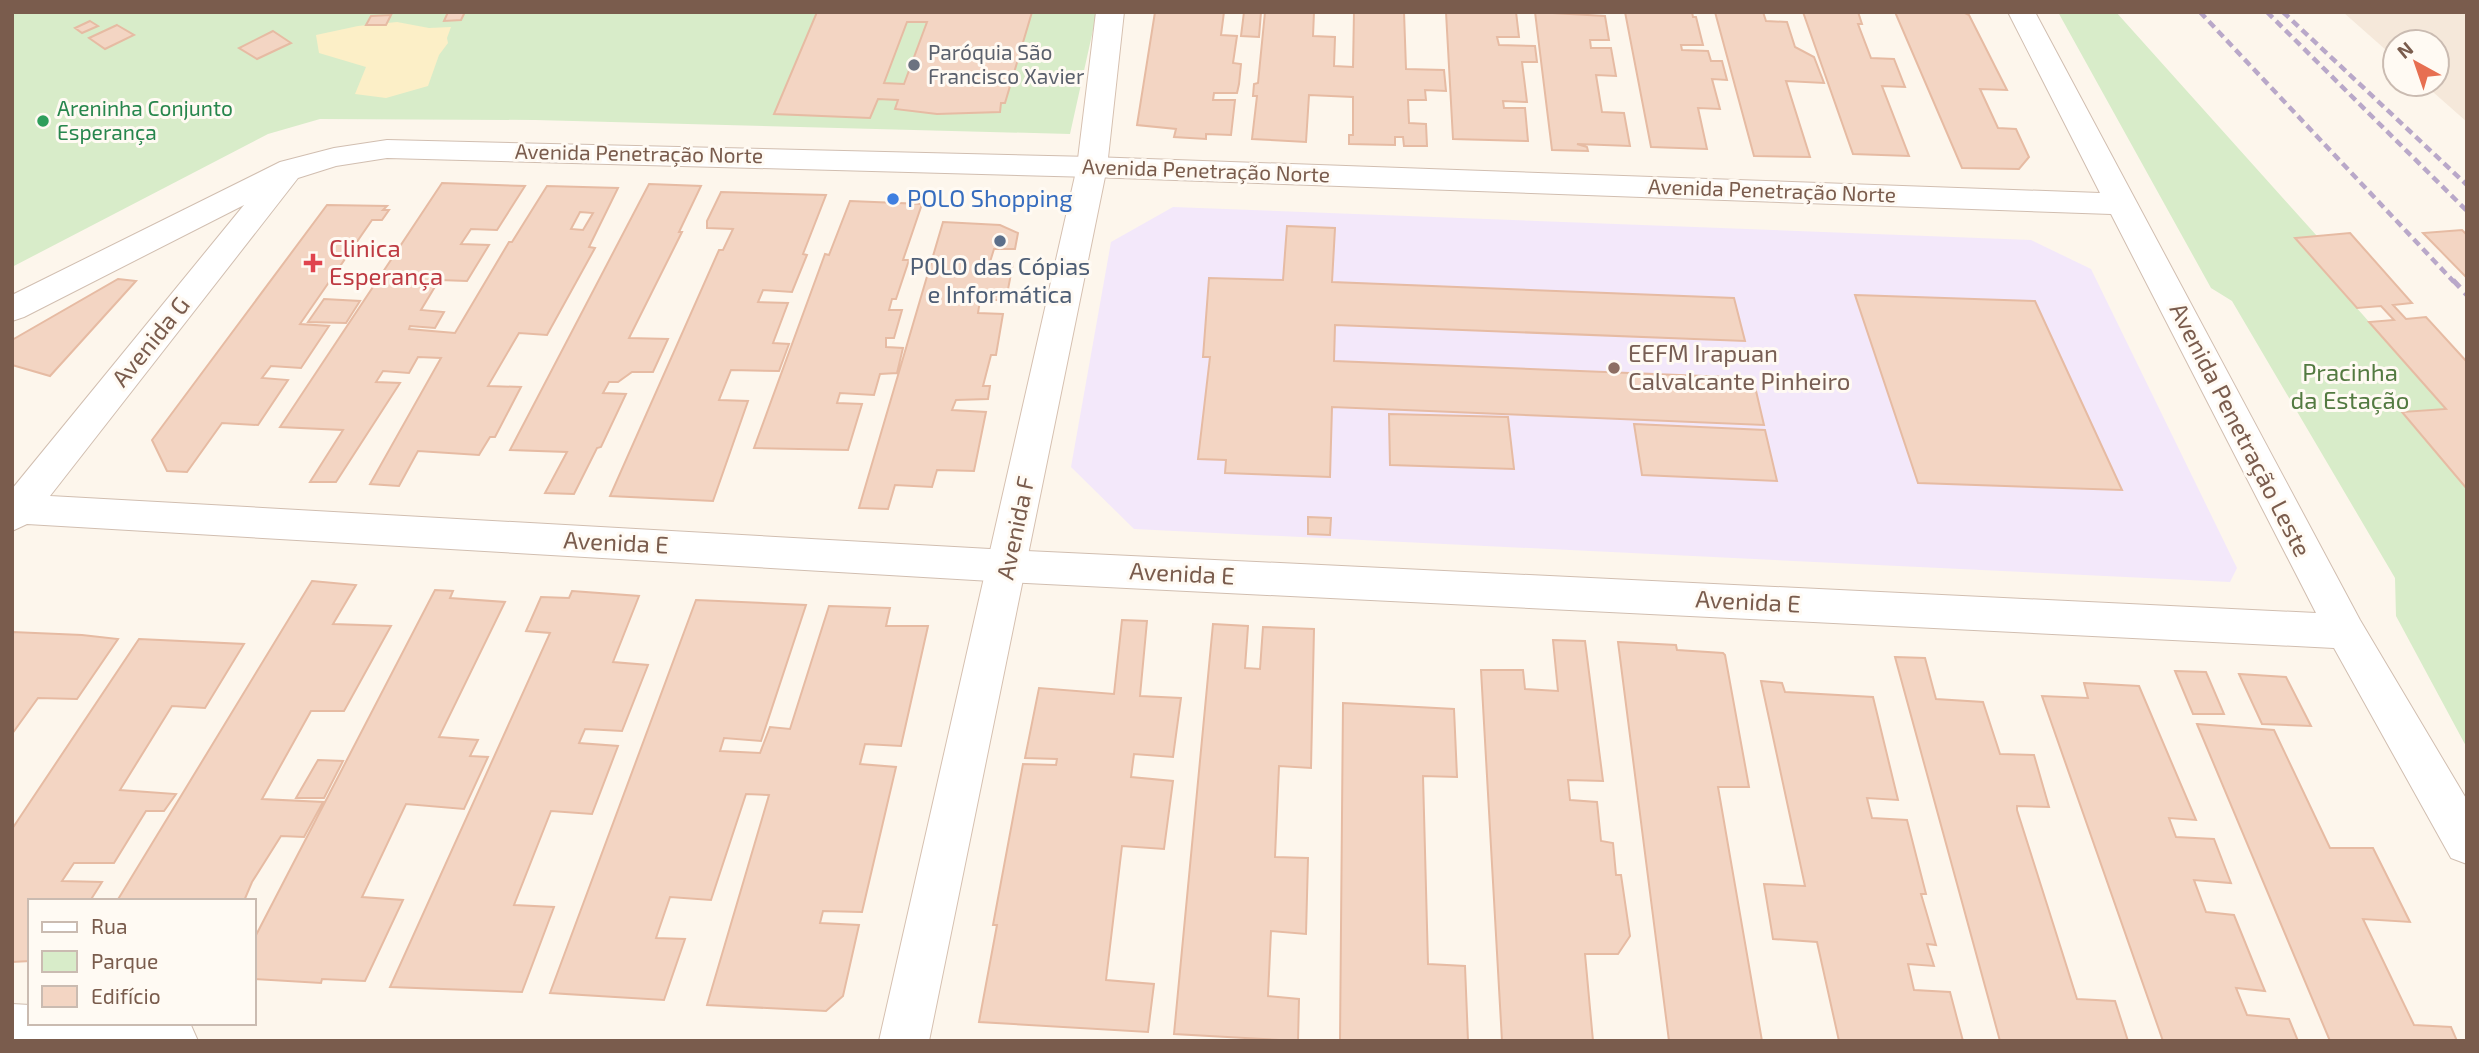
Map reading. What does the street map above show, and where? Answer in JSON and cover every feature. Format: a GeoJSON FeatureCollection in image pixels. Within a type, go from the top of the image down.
{"type":"FeatureCollection","features":[{"type":"Feature","properties":{"kind":"street","name":"Avenida F"},"geometry":{"type":"LineString","coordinates":[[904,1041],[1092,167],[1110,12]]}},
{"type":"Feature","properties":{"kind":"street","name":"Avenida Penetração Leste"},"geometry":{"type":"LineString","coordinates":[[2021,12],[2346,632],[2467,843]]}},
{"type":"Feature","properties":{"kind":"street","name":"Avenida Penetração Norte"},"geometry":{"type":"LineString","coordinates":[[12,309],[291,169],[334,157],[387,149],[1092,167],[2122,204]]}},
{"type":"Feature","properties":{"kind":"street","name":"Avenida G"},"geometry":{"type":"LineString","coordinates":[[15,512],[291,169]]}},
{"type":"Feature","properties":{"kind":"street","name":"Avenida E"},"geometry":{"type":"LineString","coordinates":[[15,512],[1008,566],[2346,632]]}},
{"type":"Feature","properties":{"kind":"street"},"geometry":{"type":"LineString","coordinates":[[12,1029],[173,1041]]}},
{"type":"Feature","properties":{"kind":"shaded area"},"geometry":{"type":"Polygon","coordinates":[[[2343,12],[2467,12],[2467,122],[2440,98],[2451,98],[2451,28],[2381,28],[2381,46],[2343,12]]]}},
{"type":"Feature","properties":{"kind":"shaded area","name":"EEFM Irapuan Calvalcante Pinheiro"},"geometry":{"type":"Polygon","coordinates":[[[1173,207],[2031,240],[2091,269],[2237,568],[2230,582],[1134,529],[1071,467],[1111,242],[1173,207]]]}},
{"type":"Feature","properties":{"kind":"green space"},"geometry":{"type":"Polygon","coordinates":[[[12,12],[1097,12],[1070,134],[535,120],[320,119],[268,134],[12,267],[12,12]]]}},
{"type":"Feature","properties":{"kind":"green space","name":"Pracinha da Estação"},"geometry":{"type":"Polygon","coordinates":[[[2058,12],[2116,12],[2317,236],[2295,238],[2446,409],[2402,413],[2467,489],[2467,748],[2396,616],[2395,578],[2232,301],[2211,288],[2058,12]]]}},
{"type":"Feature","properties":{"kind":"sand"},"geometry":{"type":"Polygon","coordinates":[[[397,22],[429,28],[451,27],[448,43],[439,55],[428,86],[386,98],[355,94],[366,67],[319,53],[316,35],[358,26],[397,22]]]}},
{"type":"Feature","properties":{"kind":"building"},"geometry":{"type":"Polygon","coordinates":[[[448,12],[465,12],[461,20],[444,21],[448,12]]]}},
{"type":"Feature","properties":{"kind":"building","name":"Paróquia São Francisco Xavier"},"geometry":{"type":"Polygon","coordinates":[[[817,12],[1032,12],[1000,112],[937,114],[895,109],[898,100],[878,99],[870,118],[774,114],[817,12]],[[907,22],[884,83],[904,84],[927,22],[907,22]]]}},
{"type":"Feature","properties":{"kind":"building"},"geometry":{"type":"Polygon","coordinates":[[[1155,12],[1224,12],[1221,35],[1237,36],[1233,63],[1241,64],[1239,84],[1237,93],[1214,93],[1213,100],[1235,100],[1231,135],[1206,134],[1206,139],[1174,137],[1176,129],[1137,125],[1155,12]]]}},
{"type":"Feature","properties":{"kind":"building"},"geometry":{"type":"Polygon","coordinates":[[[1244,12],[1261,12],[1259,37],[1241,36],[1244,12]]]}},
{"type":"Feature","properties":{"kind":"building"},"geometry":{"type":"Polygon","coordinates":[[[1265,12],[1314,12],[1313,36],[1335,37],[1334,66],[1353,67],[1354,12],[1404,12],[1406,69],[1444,70],[1446,91],[1425,90],[1426,100],[1408,100],[1409,123],[1426,124],[1427,146],[1404,146],[1403,137],[1395,137],[1395,145],[1349,144],[1349,135],[1353,135],[1353,97],[1309,95],[1306,142],[1252,139],[1257,96],[1253,96],[1254,84],[1258,83],[1265,12]]]}},
{"type":"Feature","properties":{"kind":"building"},"geometry":{"type":"Polygon","coordinates":[[[1446,12],[1516,12],[1519,37],[1497,37],[1499,45],[1535,46],[1537,62],[1522,62],[1527,102],[1503,101],[1504,108],[1525,108],[1528,141],[1453,139],[1446,12]]]}},
{"type":"Feature","properties":{"kind":"building"},"geometry":{"type":"Polygon","coordinates":[[[1535,12],[1605,16],[1609,40],[1590,40],[1591,48],[1611,48],[1616,76],[1596,75],[1602,112],[1624,113],[1630,146],[1577,144],[1587,147],[1588,151],[1552,150],[1535,12]]]}},
{"type":"Feature","properties":{"kind":"building"},"geometry":{"type":"Polygon","coordinates":[[[1625,12],[1692,12],[1693,17],[1696,17],[1703,45],[1681,45],[1682,50],[1708,51],[1711,61],[1722,61],[1727,80],[1712,79],[1720,109],[1698,108],[1707,149],[1651,147],[1625,12]]]}},
{"type":"Feature","properties":{"kind":"building"},"geometry":{"type":"Polygon","coordinates":[[[1715,12],[1763,12],[1766,21],[1787,22],[1795,47],[1814,57],[1824,83],[1786,81],[1810,157],[1754,156],[1715,12]]]}},
{"type":"Feature","properties":{"kind":"building"},"geometry":{"type":"Polygon","coordinates":[[[1803,12],[1858,12],[1862,24],[1858,24],[1871,58],[1894,59],[1905,87],[1882,86],[1909,156],[1853,154],[1803,12]]]}},
{"type":"Feature","properties":{"kind":"building"},"geometry":{"type":"Polygon","coordinates":[[[1895,12],[1963,12],[1969,15],[2007,90],[1980,89],[1998,128],[2016,129],[2029,157],[2019,169],[1962,168],[1895,12]]]}},
{"type":"Feature","properties":{"kind":"building"},"geometry":{"type":"Polygon","coordinates":[[[391,15],[386,25],[366,25],[371,16],[391,15]]]}},
{"type":"Feature","properties":{"kind":"building"},"geometry":{"type":"Polygon","coordinates":[[[90,21],[98,26],[82,33],[75,28],[90,21]]]}},
{"type":"Feature","properties":{"kind":"building"},"geometry":{"type":"Polygon","coordinates":[[[117,25],[134,35],[105,49],[89,38],[117,25]]]}},
{"type":"Feature","properties":{"kind":"building"},"geometry":{"type":"Polygon","coordinates":[[[273,31],[291,43],[257,59],[239,48],[273,31]]]}},
{"type":"Feature","properties":{"kind":"building"},"geometry":{"type":"Polygon","coordinates":[[[442,183],[525,186],[497,230],[471,229],[461,244],[489,245],[467,281],[439,280],[421,310],[444,312],[435,328],[410,326],[409,329],[455,333],[509,242],[512,242],[547,186],[618,188],[589,247],[595,248],[547,335],[519,333],[488,386],[521,387],[495,437],[490,437],[479,455],[418,451],[399,486],[370,484],[441,358],[418,357],[409,373],[383,371],[376,382],[400,383],[336,482],[310,482],[343,430],[280,427],[442,183]],[[580,212],[571,229],[583,230],[593,213],[580,212]]]}},
{"type":"Feature","properties":{"kind":"building"},"geometry":{"type":"Polygon","coordinates":[[[649,184],[701,186],[679,232],[682,232],[629,338],[668,339],[653,372],[632,372],[618,382],[609,382],[603,393],[626,394],[601,447],[597,448],[574,494],[545,493],[567,452],[510,450],[649,184]]]}},
{"type":"Feature","properties":{"kind":"building"},"geometry":{"type":"Polygon","coordinates":[[[721,192],[826,195],[803,254],[807,255],[792,292],[763,290],[758,302],[788,303],[773,343],[789,344],[779,371],[731,370],[719,400],[748,401],[713,501],[610,496],[719,250],[723,250],[733,229],[707,228],[707,221],[721,192]]]}},
{"type":"Feature","properties":{"kind":"building"},"geometry":{"type":"Polygon","coordinates":[[[850,201],[922,204],[903,260],[909,260],[896,299],[892,299],[889,310],[902,310],[894,338],[886,338],[886,347],[903,348],[897,373],[880,374],[874,395],[840,393],[837,403],[862,404],[848,450],[754,448],[825,254],[829,255],[850,201]]]}},
{"type":"Feature","properties":{"kind":"building"},"geometry":{"type":"Polygon","coordinates":[[[327,205],[387,206],[383,210],[389,210],[382,220],[372,220],[300,324],[329,326],[301,368],[271,366],[262,378],[288,380],[258,425],[222,423],[187,472],[167,471],[152,440],[327,205]]]}},
{"type":"Feature","properties":{"kind":"building"},"geometry":{"type":"Polygon","coordinates":[[[943,222],[1000,225],[1018,233],[1015,249],[994,249],[990,262],[1013,263],[1006,300],[980,300],[978,313],[1003,314],[996,355],[991,355],[983,386],[990,386],[988,399],[956,400],[952,410],[986,412],[974,471],[937,470],[932,487],[895,485],[888,509],[859,508],[943,222]]]}},
{"type":"Feature","properties":{"kind":"building"},"geometry":{"type":"Polygon","coordinates":[[[1287,226],[1335,228],[1332,282],[1734,298],[1745,341],[1335,325],[1334,361],[1753,378],[1764,425],[1332,407],[1330,477],[1225,473],[1226,460],[1198,459],[1210,357],[1203,357],[1209,278],[1283,280],[1287,226]]]}},
{"type":"Feature","properties":{"kind":"building"},"geometry":{"type":"Polygon","coordinates":[[[2462,230],[2467,235],[2467,278],[2423,233],[2462,230]]]}},
{"type":"Feature","properties":{"kind":"building"},"geometry":{"type":"Polygon","coordinates":[[[2350,233],[2412,303],[2393,305],[2406,319],[2426,317],[2467,362],[2467,489],[2402,412],[2446,409],[2369,322],[2394,320],[2381,306],[2357,308],[2295,238],[2350,233]]]}},
{"type":"Feature","properties":{"kind":"building"},"geometry":{"type":"Polygon","coordinates":[[[118,279],[136,281],[50,376],[12,365],[12,340],[118,279]]]}},
{"type":"Feature","properties":{"kind":"building"},"geometry":{"type":"Polygon","coordinates":[[[1855,295],[2035,301],[2122,490],[1918,483],[1855,295]]]}},
{"type":"Feature","properties":{"kind":"building"},"geometry":{"type":"Polygon","coordinates":[[[324,299],[360,301],[346,323],[308,322],[324,299]]]}},
{"type":"Feature","properties":{"kind":"building"},"geometry":{"type":"Polygon","coordinates":[[[1389,414],[1508,417],[1514,469],[1390,465],[1389,414]]]}},
{"type":"Feature","properties":{"kind":"building"},"geometry":{"type":"Polygon","coordinates":[[[1634,424],[1765,430],[1777,481],[1642,475],[1634,424]]]}},
{"type":"Feature","properties":{"kind":"building"},"geometry":{"type":"Polygon","coordinates":[[[1308,517],[1331,518],[1330,535],[1308,534],[1308,517]]]}},
{"type":"Feature","properties":{"kind":"building"},"geometry":{"type":"Polygon","coordinates":[[[312,581],[356,585],[333,624],[391,626],[344,711],[311,711],[262,799],[323,802],[304,837],[281,836],[252,882],[245,899],[118,899],[312,581]]]}},
{"type":"Feature","properties":{"kind":"building"},"geometry":{"type":"Polygon","coordinates":[[[435,590],[453,591],[450,598],[505,602],[439,737],[478,740],[470,756],[488,757],[464,809],[406,804],[362,897],[403,900],[365,981],[322,979],[321,983],[256,979],[256,935],[435,590]]]}},
{"type":"Feature","properties":{"kind":"building"},"geometry":{"type":"Polygon","coordinates":[[[572,591],[639,596],[613,662],[648,665],[622,731],[585,729],[579,743],[618,746],[592,814],[551,811],[514,905],[554,907],[522,992],[390,987],[550,633],[526,631],[541,597],[569,598],[572,591]]]}},
{"type":"Feature","properties":{"kind":"building"},"geometry":{"type":"Polygon","coordinates":[[[696,600],[806,605],[761,741],[724,738],[720,751],[760,753],[770,727],[790,729],[829,606],[890,608],[886,626],[928,626],[901,746],[865,744],[860,764],[896,767],[862,912],[823,911],[820,923],[859,925],[843,996],[826,1011],[707,1005],[769,795],[746,794],[711,900],[670,897],[656,938],[685,939],[664,1000],[550,993],[696,600]]]}},
{"type":"Feature","properties":{"kind":"building"},"geometry":{"type":"Polygon","coordinates":[[[1122,620],[1147,621],[1140,696],[1181,698],[1173,757],[1134,754],[1131,777],[1173,781],[1164,849],[1122,846],[1106,980],[1154,984],[1148,1032],[979,1022],[997,925],[993,925],[1023,764],[1056,765],[1057,759],[1025,758],[1039,688],[1114,694],[1122,620]]]}},
{"type":"Feature","properties":{"kind":"building"},"geometry":{"type":"Polygon","coordinates":[[[1213,624],[1248,626],[1245,668],[1260,669],[1263,627],[1314,629],[1311,768],[1279,766],[1275,857],[1308,858],[1306,934],[1271,931],[1268,996],[1299,999],[1298,1041],[1174,1034],[1213,624]]]}},
{"type":"Feature","properties":{"kind":"building"},"geometry":{"type":"Polygon","coordinates":[[[12,632],[118,639],[77,699],[38,698],[12,734],[12,632]]]}},
{"type":"Feature","properties":{"kind":"building"},"geometry":{"type":"Polygon","coordinates":[[[139,639],[244,644],[205,708],[172,706],[120,790],[176,794],[164,811],[146,811],[114,863],[74,863],[62,881],[102,882],[91,899],[28,899],[28,961],[12,962],[12,829],[139,639]]]}},
{"type":"Feature","properties":{"kind":"building"},"geometry":{"type":"Polygon","coordinates":[[[1553,640],[1585,641],[1603,781],[1568,780],[1570,800],[1597,802],[1601,841],[1613,843],[1616,875],[1621,875],[1630,936],[1618,954],[1585,954],[1593,1041],[1502,1041],[1481,670],[1523,670],[1525,689],[1558,691],[1553,640]]]}},
{"type":"Feature","properties":{"kind":"building"},"geometry":{"type":"Polygon","coordinates":[[[1618,642],[1676,645],[1677,650],[1725,655],[1749,787],[1718,787],[1762,1041],[1669,1041],[1618,642]]]}},
{"type":"Feature","properties":{"kind":"building"},"geometry":{"type":"Polygon","coordinates":[[[1895,657],[1925,658],[1936,699],[1983,702],[2000,754],[2034,755],[2049,807],[2017,806],[2017,810],[2077,999],[2115,1001],[2128,1041],[2000,1041],[1895,657]]]}},
{"type":"Feature","properties":{"kind":"building"},"geometry":{"type":"Polygon","coordinates":[[[2175,671],[2206,672],[2224,714],[2193,714],[2175,671]]]}},
{"type":"Feature","properties":{"kind":"building"},"geometry":{"type":"Polygon","coordinates":[[[2239,674],[2286,677],[2311,726],[2262,724],[2239,674]]]}},
{"type":"Feature","properties":{"kind":"building"},"geometry":{"type":"Polygon","coordinates":[[[1761,681],[1782,683],[1785,692],[1873,697],[1898,800],[1867,798],[1872,818],[1907,820],[1926,894],[1921,894],[1936,945],[1927,944],[1934,966],[1908,964],[1914,990],[1950,992],[1963,1041],[1839,1041],[1817,942],[1773,939],[1764,884],[1805,886],[1761,681]]]}},
{"type":"Feature","properties":{"kind":"building"},"geometry":{"type":"Polygon","coordinates":[[[2084,683],[2139,686],[2196,820],[2169,818],[2176,837],[2214,839],[2231,883],[2194,880],[2206,912],[2234,915],[2265,991],[2236,988],[2247,1015],[2289,1019],[2298,1041],[2163,1041],[2042,696],[2088,698],[2084,683]]]}},
{"type":"Feature","properties":{"kind":"building"},"geometry":{"type":"Polygon","coordinates":[[[1343,703],[1454,709],[1457,777],[1423,776],[1428,964],[1465,966],[1468,1041],[1340,1041],[1343,703]]]}},
{"type":"Feature","properties":{"kind":"building"},"geometry":{"type":"Polygon","coordinates":[[[2197,724],[2274,730],[2330,848],[2373,848],[2410,922],[2363,919],[2414,1025],[2451,1027],[2457,1041],[2330,1041],[2197,724]]]}},
{"type":"Feature","properties":{"kind":"building"},"geometry":{"type":"Polygon","coordinates":[[[318,760],[343,761],[324,798],[296,798],[318,760]]]}},
{"type":"Feature","properties":{"kind":"railway"},"geometry":{"type":"LineString","coordinates":[[2200,12],[2454,282]]}},
{"type":"Feature","properties":{"kind":"railway"},"geometry":{"type":"LineString","coordinates":[[2267,12],[2467,211]]}},
{"type":"Feature","properties":{"kind":"railway"},"geometry":{"type":"LineString","coordinates":[[2283,12],[2467,185]]}},
{"type":"Feature","properties":{"kind":"railway"},"geometry":{"type":"LineString","coordinates":[[2453,280],[2467,295]]}},
{"type":"Feature","properties":{"kind":"place","name":"Paróquia São Francisco Xavier"},"geometry":{"type":"Point","coordinates":[914,65]}},
{"type":"Feature","properties":{"kind":"place","name":"Areninha Conjunto Esperança"},"geometry":{"type":"Point","coordinates":[43,121]}},
{"type":"Feature","properties":{"kind":"place","name":"POLO Shopping"},"geometry":{"type":"Point","coordinates":[893,199]}},
{"type":"Feature","properties":{"kind":"place","name":"POLO das Cópias e Informática"},"geometry":{"type":"Point","coordinates":[1000,241]}},
{"type":"Feature","properties":{"kind":"place","name":"Clinica Esperança"},"geometry":{"type":"Point","coordinates":[313,263]}},
{"type":"Feature","properties":{"kind":"place","name":"EEFM Irapuan Calvalcante Pinheiro"},"geometry":{"type":"Point","coordinates":[1614,368]}}]}
